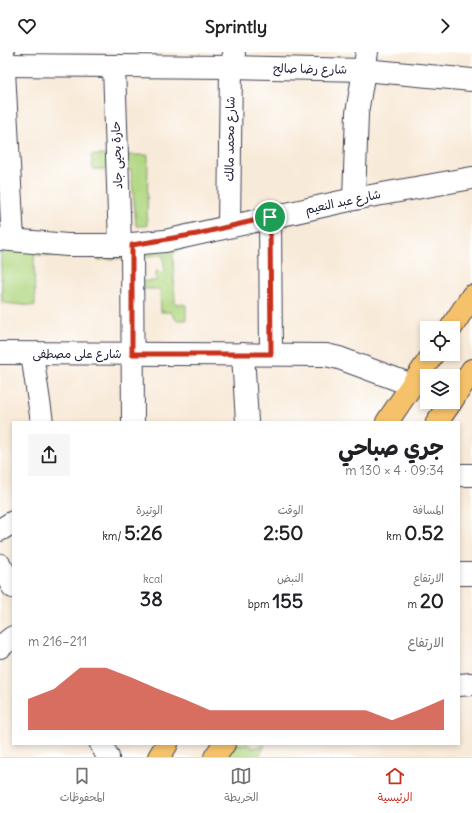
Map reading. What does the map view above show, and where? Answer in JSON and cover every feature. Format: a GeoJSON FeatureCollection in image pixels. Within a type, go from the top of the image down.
{"type":"FeatureCollection","features":[{"type":"Feature","properties":{"kind":"main road"},"geometry":{"type":"LineString","coordinates":[[455,321],[472,296]]}},
{"type":"Feature","properties":{"kind":"main road"},"geometry":{"type":"LineString","coordinates":[[388,421],[428,361]]}},
{"type":"Feature","properties":{"kind":"main road"},"geometry":{"type":"LineString","coordinates":[[460,388],[472,370]]}},
{"type":"Feature","properties":{"kind":"main road"},"geometry":{"type":"LineString","coordinates":[[439,421],[446,409]]}},
{"type":"Feature","properties":{"kind":"main road"},"geometry":{"type":"LineString","coordinates":[[159,757],[167,745]]}},
{"type":"Feature","properties":{"kind":"main road"},"geometry":{"type":"LineString","coordinates":[[215,757],[223,745]]}},
{"type":"Feature","properties":{"kind":"street","name":"شارع رضا صالح"},"geometry":{"type":"LineString","coordinates":[[3,59],[108,61],[233,59],[366,61],[472,80]]}},
{"type":"Feature","properties":{"kind":"street"},"geometry":{"type":"LineString","coordinates":[[3,59],[7,240]]}},
{"type":"Feature","properties":{"kind":"street","name":"شارع محمد مالك"},"geometry":{"type":"LineString","coordinates":[[229,226],[233,59]]}},
{"type":"Feature","properties":{"kind":"street","name":"حارة يحيى جاد"},"geometry":{"type":"LineString","coordinates":[[108,61],[126,245],[132,354],[133,421]]}},
{"type":"Feature","properties":{"kind":"street"},"geometry":{"type":"LineString","coordinates":[[354,199],[357,113],[366,61]]}},
{"type":"Feature","properties":{"kind":"street","name":"شارع عبد النعيم"},"geometry":{"type":"LineString","coordinates":[[7,240],[66,245],[126,245],[172,240],[354,199],[472,178]]}},
{"type":"Feature","properties":{"kind":"street"},"geometry":{"type":"LineString","coordinates":[[270,217],[271,354]]}},
{"type":"Feature","properties":{"kind":"street","name":"شارع على مصطفى"},"geometry":{"type":"LineString","coordinates":[[0,353],[326,355],[412,385]]}},
{"type":"Feature","properties":{"kind":"street"},"geometry":{"type":"LineString","coordinates":[[32,354],[42,421]]}},
{"type":"Feature","properties":{"kind":"street"},"geometry":{"type":"LineString","coordinates":[[243,354],[247,421]]}},
{"type":"Feature","properties":{"kind":"street"},"geometry":{"type":"LineString","coordinates":[[460,475],[472,475]]}},
{"type":"Feature","properties":{"kind":"street"},"geometry":{"type":"LineString","coordinates":[[0,530],[12,523]]}},
{"type":"Feature","properties":{"kind":"street"},"geometry":{"type":"LineString","coordinates":[[0,565],[12,585]]}},
{"type":"Feature","properties":{"kind":"street"},"geometry":{"type":"LineString","coordinates":[[460,574],[472,574]]}},
{"type":"Feature","properties":{"kind":"street"},"geometry":{"type":"LineString","coordinates":[[0,647],[12,638]]}},
{"type":"Feature","properties":{"kind":"street"},"geometry":{"type":"LineString","coordinates":[[460,685],[472,684]]}},
{"type":"Feature","properties":{"kind":"street"},"geometry":{"type":"LineString","coordinates":[[102,745],[108,757]]}},
{"type":"Feature","properties":{"kind":"green space"},"geometry":{"type":"Polygon","coordinates":[[[91,155],[148,155],[147,226],[136,226],[131,170],[93,169],[91,155]]]}},
{"type":"Feature","properties":{"kind":"green space"},"geometry":{"type":"Polygon","coordinates":[[[223,225],[221,240],[196,241],[191,246],[173,253],[175,303],[186,305],[186,320],[176,320],[170,312],[161,312],[160,289],[142,289],[142,281],[156,281],[156,271],[165,272],[163,255],[98,260],[96,241],[223,225]]]}},
{"type":"Feature","properties":{"kind":"green space"},"geometry":{"type":"Polygon","coordinates":[[[0,238],[94,241],[95,257],[34,255],[35,306],[2,303],[0,238]]]}},
{"type":"Feature","properties":{"kind":"green space"},"geometry":{"type":"Polygon","coordinates":[[[233,745],[249,745],[252,748],[265,745],[259,757],[224,757],[233,745]]]}},
{"type":"Feature","properties":{"kind":"route"},"geometry":{"type":"LineString","coordinates":[[270,217],[271,354],[132,354],[132,245],[165,241],[270,217]]}}]}
